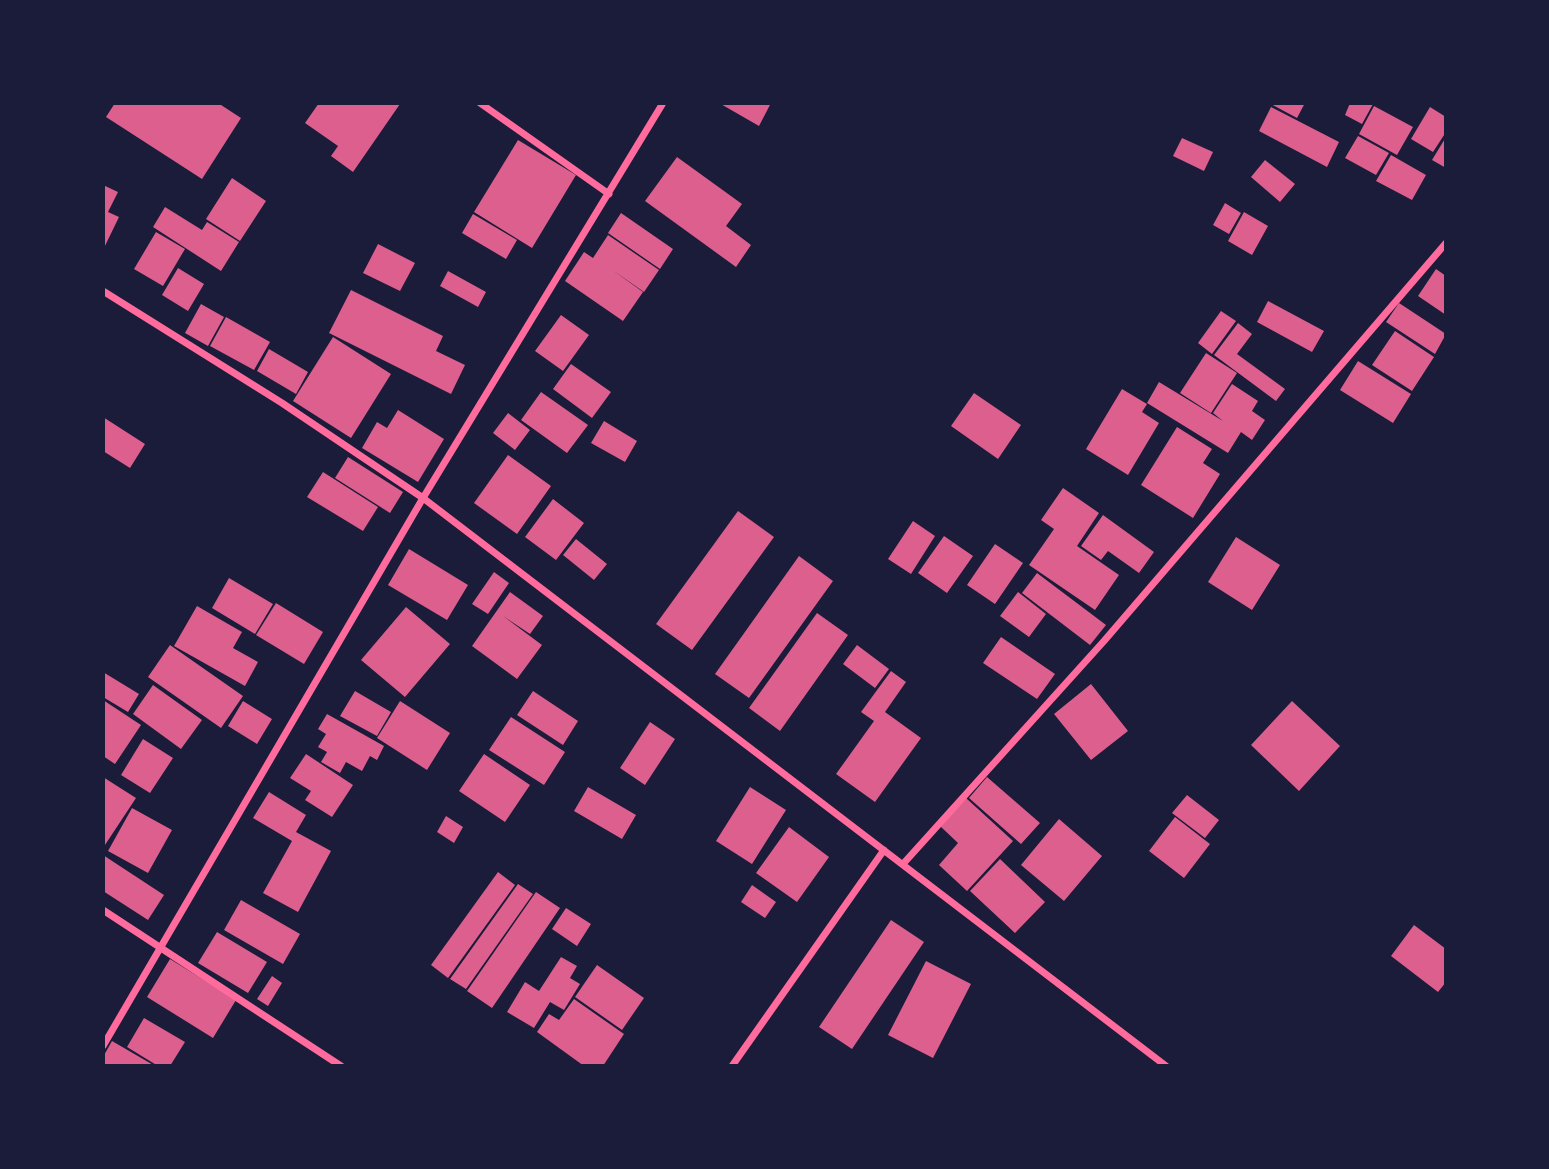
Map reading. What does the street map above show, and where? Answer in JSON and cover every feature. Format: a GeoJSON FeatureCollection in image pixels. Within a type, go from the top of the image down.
{"type":"FeatureCollection","features":[{"type":"Feature","properties":{"kind":"street"},"geometry":{"type":"LineString","coordinates":[[480,103],[610,194]]}},
{"type":"Feature","properties":{"kind":"street"},"geometry":{"type":"LineString","coordinates":[[103,1046],[423,498],[663,103]]}},
{"type":"Feature","properties":{"kind":"street"},"geometry":{"type":"LineString","coordinates":[[903,864],[1122,620],[1446,243]]}},
{"type":"Feature","properties":{"kind":"street"},"geometry":{"type":"LineString","coordinates":[[103,303],[106,293],[282,403],[423,498],[1166,1066]]}},
{"type":"Feature","properties":{"kind":"street"},"geometry":{"type":"LineString","coordinates":[[732,1066],[884,850]]}},
{"type":"Feature","properties":{"kind":"street"},"geometry":{"type":"LineString","coordinates":[[103,910],[341,1066]]}},
{"type":"Feature","properties":{"kind":"building"},"geometry":{"type":"Polygon","coordinates":[[[115,103],[218,103],[241,118],[202,179],[106,117],[115,103]]]}},
{"type":"Feature","properties":{"kind":"building"},"geometry":{"type":"Polygon","coordinates":[[[319,103],[400,104],[353,172],[331,156],[338,146],[305,123],[319,103]]]}},
{"type":"Feature","properties":{"kind":"building"},"geometry":{"type":"Polygon","coordinates":[[[719,103],[771,103],[759,126],[719,103]]]}},
{"type":"Feature","properties":{"kind":"building"},"geometry":{"type":"Polygon","coordinates":[[[1269,103],[1305,103],[1297,118],[1269,103]]]}},
{"type":"Feature","properties":{"kind":"building"},"geometry":{"type":"Polygon","coordinates":[[[1350,103],[1373,104],[1362,124],[1345,115],[1350,103]]]}},
{"type":"Feature","properties":{"kind":"building"},"geometry":{"type":"Polygon","coordinates":[[[1374,106],[1413,127],[1397,155],[1359,134],[1374,106]]]}},
{"type":"Feature","properties":{"kind":"building"},"geometry":{"type":"Polygon","coordinates":[[[1271,107],[1339,142],[1327,167],[1259,131],[1271,107]]]}},
{"type":"Feature","properties":{"kind":"building"},"geometry":{"type":"Polygon","coordinates":[[[1430,107],[1446,117],[1446,132],[1433,152],[1411,139],[1430,107]]]}},
{"type":"Feature","properties":{"kind":"building"},"geometry":{"type":"Polygon","coordinates":[[[1358,136],[1389,153],[1376,175],[1345,158],[1358,136]]]}},
{"type":"Feature","properties":{"kind":"building"},"geometry":{"type":"Polygon","coordinates":[[[1446,137],[1446,168],[1432,160],[1446,137]]]}},
{"type":"Feature","properties":{"kind":"building"},"geometry":{"type":"Polygon","coordinates":[[[1182,138],[1213,152],[1204,171],[1173,156],[1182,138]]]}},
{"type":"Feature","properties":{"kind":"building"},"geometry":{"type":"Polygon","coordinates":[[[518,140],[576,175],[532,248],[474,212],[518,140]]]}},
{"type":"Feature","properties":{"kind":"building"},"geometry":{"type":"Polygon","coordinates":[[[1391,155],[1426,175],[1412,200],[1376,181],[1391,155]]]}},
{"type":"Feature","properties":{"kind":"building"},"geometry":{"type":"Polygon","coordinates":[[[677,157],[742,204],[726,226],[751,245],[736,267],[645,201],[677,157]]]}},
{"type":"Feature","properties":{"kind":"building"},"geometry":{"type":"Polygon","coordinates":[[[1265,160],[1295,184],[1280,202],[1251,177],[1265,160]]]}},
{"type":"Feature","properties":{"kind":"building"},"geometry":{"type":"Polygon","coordinates":[[[232,178],[266,201],[240,241],[206,219],[232,178]]]}},
{"type":"Feature","properties":{"kind":"building"},"geometry":{"type":"Polygon","coordinates":[[[103,185],[118,192],[108,212],[119,217],[103,250],[103,185]]]}},
{"type":"Feature","properties":{"kind":"building"},"geometry":{"type":"Polygon","coordinates":[[[1225,203],[1241,213],[1229,234],[1213,225],[1225,203]]]}},
{"type":"Feature","properties":{"kind":"building"},"geometry":{"type":"Polygon","coordinates":[[[165,207],[202,230],[207,222],[239,242],[221,271],[153,227],[165,207]]]}},
{"type":"Feature","properties":{"kind":"building"},"geometry":{"type":"Polygon","coordinates":[[[1244,212],[1268,226],[1252,255],[1228,241],[1244,212]]]}},
{"type":"Feature","properties":{"kind":"building"},"geometry":{"type":"Polygon","coordinates":[[[621,213],[673,249],[660,269],[608,233],[621,213]]]}},
{"type":"Feature","properties":{"kind":"building"},"geometry":{"type":"Polygon","coordinates":[[[473,214],[517,240],[506,259],[462,233],[473,214]]]}},
{"type":"Feature","properties":{"kind":"building"},"geometry":{"type":"Polygon","coordinates":[[[156,232],[185,249],[163,286],[134,269],[156,232]]]}},
{"type":"Feature","properties":{"kind":"building"},"geometry":{"type":"Polygon","coordinates":[[[608,235],[659,270],[644,292],[611,269],[643,292],[623,321],[565,281],[584,252],[593,258],[608,235]]]}},
{"type":"Feature","properties":{"kind":"building"},"geometry":{"type":"Polygon","coordinates":[[[378,244],[415,263],[400,291],[363,273],[378,244]]]}},
{"type":"Feature","properties":{"kind":"building"},"geometry":{"type":"Polygon","coordinates":[[[178,268],[204,284],[188,311],[162,295],[178,268]]]}},
{"type":"Feature","properties":{"kind":"building"},"geometry":{"type":"Polygon","coordinates":[[[1436,269],[1446,276],[1446,315],[1418,296],[1436,269]]]}},
{"type":"Feature","properties":{"kind":"building"},"geometry":{"type":"Polygon","coordinates":[[[448,271],[486,292],[478,307],[440,286],[448,271]]]}},
{"type":"Feature","properties":{"kind":"building"},"geometry":{"type":"Polygon","coordinates":[[[351,290],[443,336],[436,351],[465,365],[451,394],[329,333],[351,290]]]}},
{"type":"Feature","properties":{"kind":"building"},"geometry":{"type":"Polygon","coordinates":[[[1268,301],[1324,331],[1312,352],[1257,322],[1268,301]]]}},
{"type":"Feature","properties":{"kind":"building"},"geometry":{"type":"Polygon","coordinates":[[[1399,303],[1446,334],[1435,354],[1386,322],[1399,303]]]}},
{"type":"Feature","properties":{"kind":"building"},"geometry":{"type":"Polygon","coordinates":[[[201,304],[224,317],[208,346],[185,333],[201,304]]]}},
{"type":"Feature","properties":{"kind":"building"},"geometry":{"type":"Polygon","coordinates":[[[1221,311],[1236,321],[1212,354],[1198,343],[1221,311]]]}},
{"type":"Feature","properties":{"kind":"building"},"geometry":{"type":"Polygon","coordinates":[[[561,315],[589,335],[563,371],[535,351],[561,315]]]}},
{"type":"Feature","properties":{"kind":"building"},"geometry":{"type":"Polygon","coordinates":[[[226,317],[270,342],[254,370],[210,346],[226,317]]]}},
{"type":"Feature","properties":{"kind":"building"},"geometry":{"type":"Polygon","coordinates":[[[1238,323],[1252,334],[1237,354],[1285,389],[1276,401],[1214,355],[1238,323]]]}},
{"type":"Feature","properties":{"kind":"building"},"geometry":{"type":"Polygon","coordinates":[[[1395,331],[1434,357],[1412,391],[1372,365],[1395,331]]]}},
{"type":"Feature","properties":{"kind":"building"},"geometry":{"type":"Polygon","coordinates":[[[333,337],[391,374],[351,438],[293,401],[333,337]]]}},
{"type":"Feature","properties":{"kind":"building"},"geometry":{"type":"Polygon","coordinates":[[[269,349],[308,372],[296,394],[257,371],[269,349]]]}},
{"type":"Feature","properties":{"kind":"building"},"geometry":{"type":"Polygon","coordinates":[[[1206,353],[1237,373],[1211,413],[1180,393],[1206,353]]]}},
{"type":"Feature","properties":{"kind":"building"},"geometry":{"type":"Polygon","coordinates":[[[1358,361],[1411,394],[1393,423],[1340,390],[1358,361]]]}},
{"type":"Feature","properties":{"kind":"building"},"geometry":{"type":"Polygon","coordinates":[[[571,364],[611,392],[592,418],[553,389],[571,364]]]}},
{"type":"Feature","properties":{"kind":"building"},"geometry":{"type":"Polygon","coordinates":[[[1159,382],[1223,421],[1213,413],[1232,384],[1258,401],[1252,411],[1265,420],[1252,440],[1241,432],[1228,453],[1147,403],[1159,382]]]}},
{"type":"Feature","properties":{"kind":"building"},"geometry":{"type":"Polygon","coordinates":[[[1122,389],[1147,404],[1142,412],[1159,423],[1128,475],[1086,449],[1122,389]]]}},
{"type":"Feature","properties":{"kind":"building"},"geometry":{"type":"Polygon","coordinates":[[[541,392],[588,425],[567,453],[521,420],[541,392]]]}},
{"type":"Feature","properties":{"kind":"building"},"geometry":{"type":"Polygon","coordinates":[[[974,393],[1021,425],[998,459],[951,426],[974,393]]]}},
{"type":"Feature","properties":{"kind":"building"},"geometry":{"type":"Polygon","coordinates":[[[398,410],[444,439],[418,482],[362,448],[377,422],[387,428],[398,410]]]}},
{"type":"Feature","properties":{"kind":"building"},"geometry":{"type":"Polygon","coordinates":[[[508,413],[530,430],[515,450],[493,433],[508,413]]]}},
{"type":"Feature","properties":{"kind":"building"},"geometry":{"type":"Polygon","coordinates":[[[103,417],[145,444],[130,468],[103,451],[103,417]]]}},
{"type":"Feature","properties":{"kind":"building"},"geometry":{"type":"Polygon","coordinates":[[[604,421],[637,441],[625,462],[591,443],[604,421]]]}},
{"type":"Feature","properties":{"kind":"building"},"geometry":{"type":"Polygon","coordinates":[[[1177,427],[1212,449],[1203,463],[1220,474],[1193,518],[1141,485],[1177,427]]]}},
{"type":"Feature","properties":{"kind":"building"},"geometry":{"type":"Polygon","coordinates":[[[508,455],[551,486],[517,534],[474,503],[508,455]]]}},
{"type":"Feature","properties":{"kind":"building"},"geometry":{"type":"Polygon","coordinates":[[[348,457],[403,492],[390,513],[335,478],[348,457]]]}},
{"type":"Feature","properties":{"kind":"building"},"geometry":{"type":"Polygon","coordinates":[[[323,472],[378,507],[363,531],[307,497],[323,472]]]}},
{"type":"Feature","properties":{"kind":"building"},"geometry":{"type":"Polygon","coordinates":[[[1063,488],[1099,513],[1077,546],[1119,575],[1095,610],[1029,565],[1054,529],[1041,520],[1063,488]]]}},
{"type":"Feature","properties":{"kind":"building"},"geometry":{"type":"Polygon","coordinates":[[[553,499],[584,523],[556,560],[525,537],[553,499]]]}},
{"type":"Feature","properties":{"kind":"building"},"geometry":{"type":"Polygon","coordinates":[[[738,511],[774,537],[692,650],[656,624],[738,511]]]}},
{"type":"Feature","properties":{"kind":"building"},"geometry":{"type":"Polygon","coordinates":[[[1103,515],[1154,552],[1139,573],[1108,551],[1101,560],[1081,546],[1103,515]]]}},
{"type":"Feature","properties":{"kind":"building"},"geometry":{"type":"Polygon","coordinates":[[[913,521],[935,536],[911,574],[888,559],[913,521]]]}},
{"type":"Feature","properties":{"kind":"building"},"geometry":{"type":"Polygon","coordinates":[[[944,536],[973,556],[947,593],[918,573],[944,536]]]}},
{"type":"Feature","properties":{"kind":"building"},"geometry":{"type":"Polygon","coordinates":[[[1236,537],[1280,565],[1252,610],[1208,582],[1236,537]]]}},
{"type":"Feature","properties":{"kind":"building"},"geometry":{"type":"Polygon","coordinates":[[[576,539],[607,564],[594,580],[563,555],[576,539]]]}},
{"type":"Feature","properties":{"kind":"building"},"geometry":{"type":"Polygon","coordinates":[[[995,544],[1023,563],[995,604],[967,585],[995,544]]]}},
{"type":"Feature","properties":{"kind":"building"},"geometry":{"type":"Polygon","coordinates":[[[409,549],[468,585],[447,620],[388,585],[409,549]]]}},
{"type":"Feature","properties":{"kind":"building"},"geometry":{"type":"Polygon","coordinates":[[[799,556],[833,581],[749,698],[715,674],[799,556]]]}},
{"type":"Feature","properties":{"kind":"building"},"geometry":{"type":"Polygon","coordinates":[[[494,572],[509,583],[488,614],[472,604],[494,572]]]}},
{"type":"Feature","properties":{"kind":"building"},"geometry":{"type":"Polygon","coordinates":[[[1037,573],[1106,625],[1090,645],[1022,593],[1037,573]]]}},
{"type":"Feature","properties":{"kind":"building"},"geometry":{"type":"Polygon","coordinates":[[[229,578],[273,604],[255,634],[212,608],[229,578]]]}},
{"type":"Feature","properties":{"kind":"building"},"geometry":{"type":"Polygon","coordinates":[[[510,592],[543,616],[530,634],[503,616],[542,645],[517,679],[472,646],[510,592]]]}},
{"type":"Feature","properties":{"kind":"building"},"geometry":{"type":"Polygon","coordinates":[[[1018,592],[1046,614],[1029,637],[1000,616],[1018,592]]]}},
{"type":"Feature","properties":{"kind":"building"},"geometry":{"type":"Polygon","coordinates":[[[276,603],[323,632],[304,664],[256,635],[276,603]]]}},
{"type":"Feature","properties":{"kind":"building"},"geometry":{"type":"Polygon","coordinates":[[[197,606],[242,632],[233,648],[258,662],[245,686],[174,646],[197,606]]]}},
{"type":"Feature","properties":{"kind":"building"},"geometry":{"type":"Polygon","coordinates":[[[406,607],[450,644],[405,697],[361,660],[406,607]]]}},
{"type":"Feature","properties":{"kind":"building"},"geometry":{"type":"Polygon","coordinates":[[[817,613],[848,635],[780,731],[749,708],[817,613]]]}},
{"type":"Feature","properties":{"kind":"building"},"geometry":{"type":"Polygon","coordinates":[[[1001,637],[1055,674],[1037,699],[983,663],[1001,637]]]}},
{"type":"Feature","properties":{"kind":"building"},"geometry":{"type":"Polygon","coordinates":[[[170,645],[243,696],[221,728],[148,677],[170,645]]]}},
{"type":"Feature","properties":{"kind":"building"},"geometry":{"type":"Polygon","coordinates":[[[857,645],[889,669],[875,688],[843,664],[857,645]]]}},
{"type":"Feature","properties":{"kind":"building"},"geometry":{"type":"Polygon","coordinates":[[[891,671],[906,682],[885,712],[921,738],[875,802],[836,774],[874,721],[861,712],[891,671]]]}},
{"type":"Feature","properties":{"kind":"building"},"geometry":{"type":"Polygon","coordinates":[[[103,672],[139,694],[128,712],[103,697],[103,672]]]}},
{"type":"Feature","properties":{"kind":"building"},"geometry":{"type":"Polygon","coordinates":[[[1091,684],[1128,731],[1091,760],[1054,714],[1091,684]]]}},
{"type":"Feature","properties":{"kind":"building"},"geometry":{"type":"Polygon","coordinates":[[[153,685],[202,720],[181,749],[133,714],[153,685]]]}},
{"type":"Feature","properties":{"kind":"building"},"geometry":{"type":"Polygon","coordinates":[[[355,691],[391,712],[377,736],[340,716],[355,691]]]}},
{"type":"Feature","properties":{"kind":"building"},"geometry":{"type":"Polygon","coordinates":[[[533,691],[578,721],[563,745],[517,715],[533,691]]]}},
{"type":"Feature","properties":{"kind":"building"},"geometry":{"type":"Polygon","coordinates":[[[103,700],[141,725],[115,764],[103,756],[103,700]]]}},
{"type":"Feature","properties":{"kind":"building"},"geometry":{"type":"Polygon","coordinates":[[[243,701],[272,719],[257,744],[228,726],[243,701]]]}},
{"type":"Feature","properties":{"kind":"building"},"geometry":{"type":"Polygon","coordinates":[[[400,701],[450,733],[427,770],[377,738],[400,701]]]}},
{"type":"Feature","properties":{"kind":"building"},"geometry":{"type":"Polygon","coordinates":[[[1292,701],[1340,746],[1299,791],[1251,745],[1292,701]]]}},
{"type":"Feature","properties":{"kind":"building"},"geometry":{"type":"Polygon","coordinates":[[[327,714],[384,746],[377,760],[370,756],[362,771],[346,762],[340,773],[321,762],[327,752],[318,747],[326,734],[318,729],[327,714]]]}},
{"type":"Feature","properties":{"kind":"building"},"geometry":{"type":"Polygon","coordinates":[[[511,717],[565,752],[544,785],[489,750],[511,717]]]}},
{"type":"Feature","properties":{"kind":"building"},"geometry":{"type":"Polygon","coordinates":[[[650,722],[675,739],[645,785],[620,768],[650,722]]]}},
{"type":"Feature","properties":{"kind":"building"},"geometry":{"type":"Polygon","coordinates":[[[143,739],[173,758],[150,793],[121,775],[143,739]]]}},
{"type":"Feature","properties":{"kind":"building"},"geometry":{"type":"Polygon","coordinates":[[[306,754],[353,785],[332,817],[305,800],[311,791],[290,778],[306,754]]]}},
{"type":"Feature","properties":{"kind":"building"},"geometry":{"type":"Polygon","coordinates":[[[484,754],[530,785],[505,822],[459,791],[484,754]]]}},
{"type":"Feature","properties":{"kind":"building"},"geometry":{"type":"Polygon","coordinates":[[[103,777],[136,798],[103,848],[103,777]]]}},
{"type":"Feature","properties":{"kind":"building"},"geometry":{"type":"Polygon","coordinates":[[[987,777],[1040,823],[1021,844],[969,798],[987,777]]]}},
{"type":"Feature","properties":{"kind":"building"},"geometry":{"type":"Polygon","coordinates":[[[588,787],[636,815],[622,839],[574,811],[588,787]]]}},
{"type":"Feature","properties":{"kind":"building"},"geometry":{"type":"Polygon","coordinates":[[[750,787],[786,810],[752,864],[716,841],[750,787]]]}},
{"type":"Feature","properties":{"kind":"building"},"geometry":{"type":"Polygon","coordinates":[[[269,792],[306,815],[296,832],[331,851],[298,912],[263,893],[292,841],[253,818],[269,792]]]}},
{"type":"Feature","properties":{"kind":"building"},"geometry":{"type":"Polygon","coordinates":[[[1187,795],[1219,820],[1205,838],[1172,813],[1187,795]]]}},
{"type":"Feature","properties":{"kind":"building"},"geometry":{"type":"Polygon","coordinates":[[[966,798],[1013,841],[967,891],[939,865],[958,843],[940,826],[966,798]]]}},
{"type":"Feature","properties":{"kind":"building"},"geometry":{"type":"Polygon","coordinates":[[[132,808],[172,830],[148,873],[108,851],[132,808]]]}},
{"type":"Feature","properties":{"kind":"building"},"geometry":{"type":"Polygon","coordinates":[[[446,816],[463,827],[454,843],[437,832],[446,816]]]}},
{"type":"Feature","properties":{"kind":"building"},"geometry":{"type":"Polygon","coordinates":[[[1175,817],[1210,844],[1184,878],[1149,851],[1175,817]]]}},
{"type":"Feature","properties":{"kind":"building"},"geometry":{"type":"Polygon","coordinates":[[[1059,819],[1102,856],[1064,901],[1021,865],[1059,819]]]}},
{"type":"Feature","properties":{"kind":"building"},"geometry":{"type":"Polygon","coordinates":[[[789,827],[829,857],[797,902],[756,873],[789,827]]]}},
{"type":"Feature","properties":{"kind":"building"},"geometry":{"type":"Polygon","coordinates":[[[103,855],[164,895],[148,920],[103,891],[103,855]]]}},
{"type":"Feature","properties":{"kind":"building"},"geometry":{"type":"Polygon","coordinates":[[[1000,859],[1045,902],[1015,933],[970,891],[1000,859]]]}},
{"type":"Feature","properties":{"kind":"building"},"geometry":{"type":"Polygon","coordinates":[[[498,872],[515,885],[448,978],[431,965],[498,872]]]}},
{"type":"Feature","properties":{"kind":"building"},"geometry":{"type":"Polygon","coordinates":[[[518,884],[533,894],[466,989],[450,979],[518,884]]]}},
{"type":"Feature","properties":{"kind":"building"},"geometry":{"type":"Polygon","coordinates":[[[752,885],[776,902],[765,918],[741,902],[752,885]]]}},
{"type":"Feature","properties":{"kind":"building"},"geometry":{"type":"Polygon","coordinates":[[[536,892],[560,908],[492,1008],[467,991],[536,892]]]}},
{"type":"Feature","properties":{"kind":"building"},"geometry":{"type":"Polygon","coordinates":[[[241,900],[300,934],[283,964],[224,930],[241,900]]]}},
{"type":"Feature","properties":{"kind":"building"},"geometry":{"type":"Polygon","coordinates":[[[566,908],[591,924],[577,946],[552,929],[566,908]]]}},
{"type":"Feature","properties":{"kind":"building"},"geometry":{"type":"Polygon","coordinates":[[[891,920],[924,942],[852,1049],[819,1027],[891,920]]]}},
{"type":"Feature","properties":{"kind":"building"},"geometry":{"type":"Polygon","coordinates":[[[1414,925],[1446,949],[1446,982],[1438,992],[1391,956],[1414,925]]]}},
{"type":"Feature","properties":{"kind":"building"},"geometry":{"type":"Polygon","coordinates":[[[217,932],[267,962],[248,993],[198,963],[217,932]]]}},
{"type":"Feature","properties":{"kind":"building"},"geometry":{"type":"Polygon","coordinates":[[[561,957],[577,966],[570,978],[580,984],[564,1010],[550,1002],[534,1028],[507,1012],[525,982],[539,991],[561,957]]]}},
{"type":"Feature","properties":{"kind":"building"},"geometry":{"type":"Polygon","coordinates":[[[170,959],[236,1000],[213,1038],[147,997],[170,959]]]}},
{"type":"Feature","properties":{"kind":"building"},"geometry":{"type":"Polygon","coordinates":[[[926,961],[971,984],[933,1058],[888,1035],[926,961]]]}},
{"type":"Feature","properties":{"kind":"building"},"geometry":{"type":"Polygon","coordinates":[[[597,965],[644,998],[622,1030],[575,997],[597,965]]]}},
{"type":"Feature","properties":{"kind":"building"},"geometry":{"type":"Polygon","coordinates":[[[272,976],[282,983],[268,1006],[257,999],[272,976]]]}},
{"type":"Feature","properties":{"kind":"building"},"geometry":{"type":"Polygon","coordinates":[[[574,999],[624,1034],[603,1066],[584,1066],[537,1032],[549,1014],[559,1020],[574,999]]]}},
{"type":"Feature","properties":{"kind":"building"},"geometry":{"type":"Polygon","coordinates":[[[144,1018],[185,1042],[170,1066],[158,1066],[127,1047],[144,1018]]]}},
{"type":"Feature","properties":{"kind":"building"},"geometry":{"type":"Polygon","coordinates":[[[112,1041],[155,1066],[103,1066],[103,1057],[112,1041]]]}}]}
